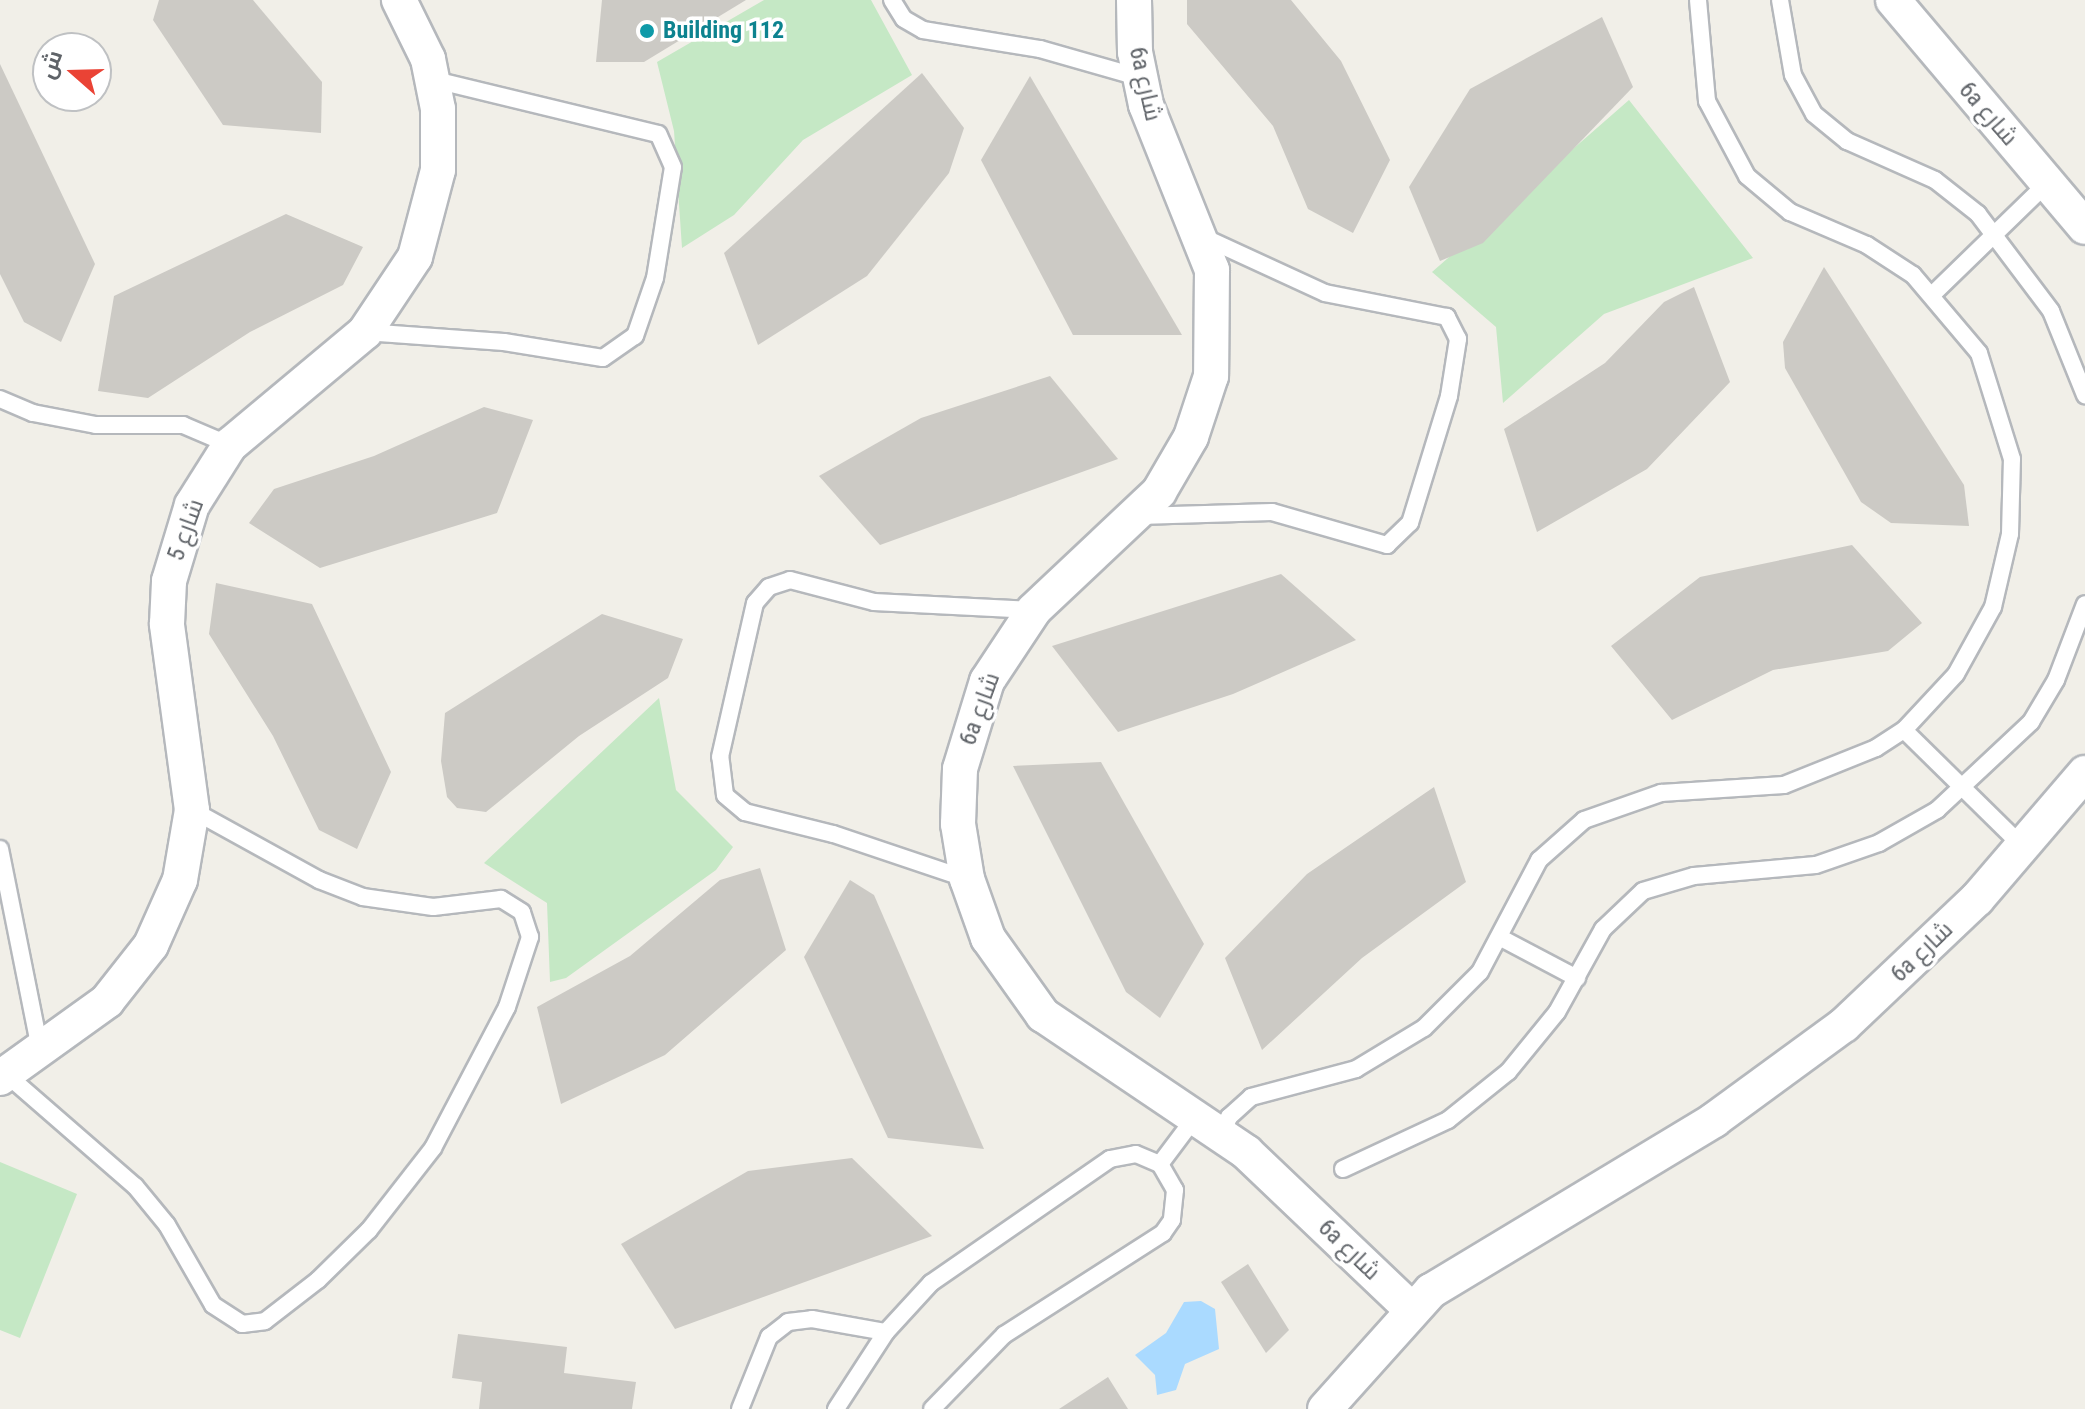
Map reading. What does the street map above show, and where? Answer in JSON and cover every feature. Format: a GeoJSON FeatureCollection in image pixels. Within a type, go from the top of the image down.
{"type":"FeatureCollection","features":[{"type":"Feature","properties":{"kind":"street","name":"شارع 5"},"geometry":{"type":"LineString","coordinates":[[3,1076],[107,1001],[151,945],[180,880],[192,810],[171,667],[169,581],[192,505],[230,445],[365,332],[401,284],[425,229],[438,170],[434,80],[399,0]]}},
{"type":"Feature","properties":{"kind":"street","name":"6a شارع"},"geometry":{"type":"LineString","coordinates":[[1134,0],[1138,77],[1203,237],[1216,305],[1211,376],[1191,437],[1139,516],[1034,610],[987,681],[967,738],[958,797],[967,879],[988,938],[1043,1015],[1094,1055],[1209,1125],[1411,1309]]}},
{"type":"Feature","properties":{"kind":"street","name":"6a شارع"},"geometry":{"type":"LineString","coordinates":[[1893,0],[2085,227]]}},
{"type":"Feature","properties":{"kind":"street","name":"6a شارع"},"geometry":{"type":"LineString","coordinates":[[1325,1409],[1411,1309],[1453,1275],[1685,1138],[1809,1054],[1919,957],[2024,848],[2085,773]]}},
{"type":"Feature","properties":{"kind":"lane"},"geometry":{"type":"LineString","coordinates":[[892,0],[904,19],[923,30],[1018,44],[1138,77]]}},
{"type":"Feature","properties":{"kind":"lane"},"geometry":{"type":"LineString","coordinates":[[1160,1164],[1209,1125],[1229,1117],[1251,1097],[1356,1069],[1424,1028],[1480,972],[1501,938],[1539,860],[1597,814],[1661,793],[1784,785],[1847,763],[1904,730],[1956,674],[1987,619],[2005,571],[2014,497],[1994,387],[1979,353],[1934,293],[1891,259],[1790,212],[1747,176],[1707,101],[1698,0]]}},
{"type":"Feature","properties":{"kind":"lane"},"geometry":{"type":"LineString","coordinates":[[1780,0],[1793,75],[1814,114],[1847,141],[1935,180],[1995,234],[2051,311],[2085,395]]}},
{"type":"Feature","properties":{"kind":"lane"},"geometry":{"type":"LineString","coordinates":[[365,332],[480,339],[603,358],[635,336],[655,278],[673,167],[658,134],[434,80]]}},
{"type":"Feature","properties":{"kind":"lane"},"geometry":{"type":"LineString","coordinates":[[1934,293],[2048,182]]}},
{"type":"Feature","properties":{"kind":"lane"},"geometry":{"type":"LineString","coordinates":[[1139,516],[1272,512],[1387,545],[1410,523],[1449,396],[1458,339],[1447,317],[1325,293],[1203,237]]}},
{"type":"Feature","properties":{"kind":"lane"},"geometry":{"type":"LineString","coordinates":[[0,399],[33,413],[96,425],[183,425],[230,445]]}},
{"type":"Feature","properties":{"kind":"lane"},"geometry":{"type":"LineString","coordinates":[[967,879],[833,834],[745,812],[725,795],[720,757],[755,603],[769,587],[790,580],[874,602],[1034,610]]}},
{"type":"Feature","properties":{"kind":"lane"},"geometry":{"type":"LineString","coordinates":[[1343,1169],[1415,1140],[1479,1098],[1534,1043],[1577,978],[1603,929],[1643,891],[1668,880],[1782,870],[1848,855],[1909,828],[1964,789],[2031,722],[2056,680],[2085,604]]}},
{"type":"Feature","properties":{"kind":"lane"},"geometry":{"type":"LineString","coordinates":[[1904,730],[2024,848]]}},
{"type":"Feature","properties":{"kind":"lane"},"geometry":{"type":"LineString","coordinates":[[3,1076],[135,1186],[167,1225],[213,1305],[242,1324],[265,1321],[318,1280],[369,1230],[433,1148],[507,1007],[530,937],[522,912],[501,899],[433,907],[363,897],[319,880],[192,810]]}},
{"type":"Feature","properties":{"kind":"lane"},"geometry":{"type":"LineString","coordinates":[[0,849],[40,1051]]}},
{"type":"Feature","properties":{"kind":"lane"},"geometry":{"type":"LineString","coordinates":[[1501,938],[1577,978]]}},
{"type":"Feature","properties":{"kind":"lane"},"geometry":{"type":"LineString","coordinates":[[836,1409],[886,1332],[931,1283],[1098,1167],[1136,1154],[1160,1164],[1170,1176],[1176,1206],[1163,1233],[1004,1335],[932,1409]]}},
{"type":"Feature","properties":{"kind":"lane"},"geometry":{"type":"LineString","coordinates":[[740,1409],[769,1337],[788,1322],[812,1319],[886,1332]]}},
{"type":"Feature","properties":{"kind":"green space"},"geometry":{"type":"Polygon","coordinates":[[[764,0],[871,0],[912,75],[803,140],[734,215],[682,248],[674,131],[657,62],[764,0]]]}},
{"type":"Feature","properties":{"kind":"green space"},"geometry":{"type":"Polygon","coordinates":[[[1629,100],[1753,258],[1604,314],[1503,403],[1496,327],[1432,272],[1629,100]]]}},
{"type":"Feature","properties":{"kind":"green space"},"geometry":{"type":"Polygon","coordinates":[[[659,698],[676,790],[733,847],[716,870],[566,978],[550,982],[547,903],[484,863],[659,698]]]}},
{"type":"Feature","properties":{"kind":"green space"},"geometry":{"type":"Polygon","coordinates":[[[0,1162],[77,1194],[20,1338],[0,1330],[0,1162]]]}},
{"type":"Feature","properties":{"kind":"water"},"geometry":{"type":"Polygon","coordinates":[[[1201,1301],[1215,1309],[1219,1349],[1185,1364],[1176,1390],[1157,1395],[1155,1375],[1135,1355],[1166,1333],[1184,1302],[1201,1301]]]}},
{"type":"Feature","properties":{"kind":"building"},"geometry":{"type":"Polygon","coordinates":[[[159,0],[253,0],[322,82],[321,133],[223,125],[153,20],[159,0]]]}},
{"type":"Feature","properties":{"kind":"building","name":"Building 112"},"geometry":{"type":"Polygon","coordinates":[[[602,0],[746,0],[644,62],[596,62],[602,0]]]}},
{"type":"Feature","properties":{"kind":"building"},"geometry":{"type":"Polygon","coordinates":[[[1187,0],[1291,0],[1341,61],[1390,160],[1353,233],[1308,209],[1273,126],[1187,24],[1187,0]]]}},
{"type":"Feature","properties":{"kind":"building"},"geometry":{"type":"Polygon","coordinates":[[[1602,17],[1633,87],[1483,243],[1440,261],[1409,187],[1470,89],[1602,17]]]}},
{"type":"Feature","properties":{"kind":"building"},"geometry":{"type":"Polygon","coordinates":[[[0,64],[95,264],[61,342],[24,322],[0,274],[0,64]]]}},
{"type":"Feature","properties":{"kind":"building"},"geometry":{"type":"Polygon","coordinates":[[[922,73],[964,128],[949,173],[867,276],[758,345],[724,253],[922,73]]]}},
{"type":"Feature","properties":{"kind":"building"},"geometry":{"type":"Polygon","coordinates":[[[1030,76],[1182,335],[1073,335],[981,160],[1030,76]]]}},
{"type":"Feature","properties":{"kind":"building"},"geometry":{"type":"Polygon","coordinates":[[[286,214],[363,247],[343,285],[250,332],[148,398],[98,391],[114,296],[286,214]]]}},
{"type":"Feature","properties":{"kind":"building"},"geometry":{"type":"Polygon","coordinates":[[[1824,267],[1964,485],[1969,526],[1891,523],[1861,502],[1785,368],[1783,342],[1824,267]]]}},
{"type":"Feature","properties":{"kind":"building"},"geometry":{"type":"Polygon","coordinates":[[[1694,287],[1730,382],[1647,469],[1537,532],[1504,429],[1605,363],[1664,302],[1694,287]]]}},
{"type":"Feature","properties":{"kind":"building"},"geometry":{"type":"Polygon","coordinates":[[[1050,376],[1118,459],[880,545],[819,476],[921,418],[1050,376]]]}},
{"type":"Feature","properties":{"kind":"building"},"geometry":{"type":"Polygon","coordinates":[[[484,407],[533,420],[497,513],[320,568],[249,523],[274,489],[374,456],[484,407]]]}},
{"type":"Feature","properties":{"kind":"building"},"geometry":{"type":"Polygon","coordinates":[[[1852,545],[1922,623],[1888,651],[1773,670],[1672,720],[1611,646],[1700,577],[1852,545]]]}},
{"type":"Feature","properties":{"kind":"building"},"geometry":{"type":"Polygon","coordinates":[[[1281,574],[1356,640],[1233,694],[1118,732],[1052,646],[1281,574]]]}},
{"type":"Feature","properties":{"kind":"building"},"geometry":{"type":"Polygon","coordinates":[[[216,583],[312,604],[391,772],[357,849],[319,830],[273,736],[209,634],[216,583]]]}},
{"type":"Feature","properties":{"kind":"building"},"geometry":{"type":"Polygon","coordinates":[[[602,614],[683,639],[668,678],[579,736],[486,812],[457,808],[447,797],[441,761],[445,713],[602,614]]]}},
{"type":"Feature","properties":{"kind":"building"},"geometry":{"type":"Polygon","coordinates":[[[1101,762],[1204,944],[1160,1018],[1126,992],[1013,766],[1101,762]]]}},
{"type":"Feature","properties":{"kind":"building"},"geometry":{"type":"Polygon","coordinates":[[[1434,787],[1466,882],[1362,958],[1262,1050],[1225,958],[1307,874],[1434,787]]]}},
{"type":"Feature","properties":{"kind":"building"},"geometry":{"type":"Polygon","coordinates":[[[760,868],[786,950],[665,1055],[561,1104],[537,1007],[630,956],[720,880],[760,868]]]}},
{"type":"Feature","properties":{"kind":"building"},"geometry":{"type":"Polygon","coordinates":[[[850,880],[874,895],[984,1149],[888,1138],[804,957],[850,880]]]}},
{"type":"Feature","properties":{"kind":"building"},"geometry":{"type":"Polygon","coordinates":[[[852,1158],[932,1236],[675,1329],[621,1244],[748,1171],[852,1158]]]}},
{"type":"Feature","properties":{"kind":"building"},"geometry":{"type":"Polygon","coordinates":[[[1248,1264],[1289,1330],[1266,1353],[1221,1282],[1248,1264]]]}},
{"type":"Feature","properties":{"kind":"building"},"geometry":{"type":"Polygon","coordinates":[[[458,1334],[567,1347],[564,1373],[636,1382],[632,1409],[479,1409],[482,1382],[452,1378],[458,1334]]]}},
{"type":"Feature","properties":{"kind":"building"},"geometry":{"type":"Polygon","coordinates":[[[1108,1377],[1128,1409],[1059,1409],[1108,1377]]]}},
{"type":"Feature","properties":{"kind":"place","name":"Building 112"},"geometry":{"type":"Point","coordinates":[647,31]}}]}
